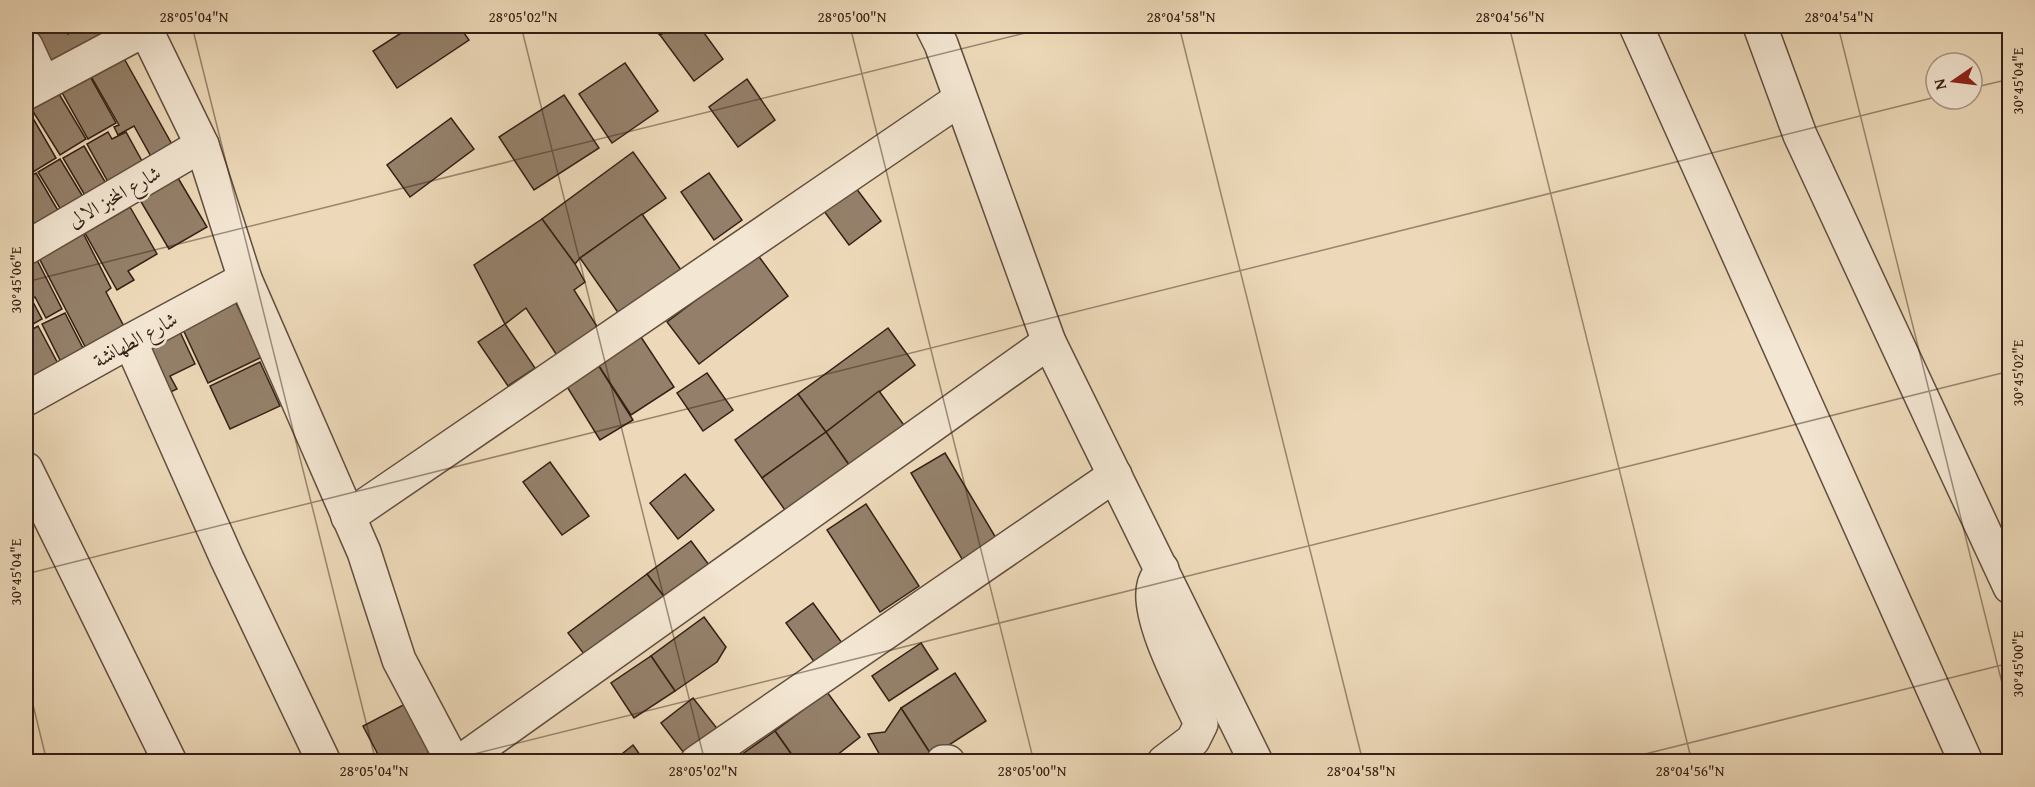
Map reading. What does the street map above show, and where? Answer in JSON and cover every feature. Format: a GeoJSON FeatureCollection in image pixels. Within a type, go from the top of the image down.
{"type":"FeatureCollection","features":[{"type":"Feature","properties":{"kind":"street"},"geometry":{"type":"LineString","coordinates":[[932,26],[1049,342],[1256,762]]}},
{"type":"Feature","properties":{"kind":"street"},"geometry":{"type":"LineString","coordinates":[[1636,26],[1966,762]]}},
{"type":"Feature","properties":{"kind":"street"},"geometry":{"type":"LineString","coordinates":[[1760,26],[1800,135],[2010,587]]}},
{"type":"Feature","properties":{"kind":"street"},"geometry":{"type":"LineString","coordinates":[[26,46],[34,88],[145,27],[202,145],[245,279],[364,552],[399,660],[453,762]]}},
{"type":"Feature","properties":{"kind":"street"},"geometry":{"type":"LineString","coordinates":[[348,517],[960,99]]}},
{"type":"Feature","properties":{"kind":"street","name":"شارع المخبز الالى"},"geometry":{"type":"LineString","coordinates":[[26,248],[202,145]]}},
{"type":"Feature","properties":{"kind":"street","name":"شارع الطهانشة"},"geometry":{"type":"LineString","coordinates":[[26,399],[245,279]]}},
{"type":"Feature","properties":{"kind":"street"},"geometry":{"type":"LineString","coordinates":[[130,341],[227,559],[324,762]]}},
{"type":"Feature","properties":{"kind":"street"},"geometry":{"type":"LineString","coordinates":[[460,762],[1049,342]]}},
{"type":"Feature","properties":{"kind":"street"},"geometry":{"type":"LineString","coordinates":[[26,469],[170,762]]}},
{"type":"Feature","properties":{"kind":"street"},"geometry":{"type":"LineString","coordinates":[[697,762],[1115,475]]}},
{"type":"Feature","properties":{"kind":"street"},"geometry":{"type":"LineString","coordinates":[[1162,569],[1153,586],[1153,608],[1157,627],[1201,724],[1193,740],[1164,762]]}},
{"type":"Feature","properties":{"kind":"street"},"geometry":{"type":"LineString","coordinates":[[943,762],[948,762]]}},
{"type":"Feature","properties":{"kind":"building"},"geometry":{"type":"Polygon","coordinates":[[[26,26],[60,26],[55,28],[57,32],[65,28],[68,34],[72,31],[69,26],[105,26],[113,41],[46,76],[26,35],[26,26]]]}},
{"type":"Feature","properties":{"kind":"building"},"geometry":{"type":"Polygon","coordinates":[[[412,26],[459,26],[469,40],[397,88],[373,51],[412,26]]]}},
{"type":"Feature","properties":{"kind":"building"},"geometry":{"type":"Polygon","coordinates":[[[649,26],[675,26],[660,35],[649,26]]]}},
{"type":"Feature","properties":{"kind":"building"},"geometry":{"type":"Polygon","coordinates":[[[675,26],[699,26],[723,59],[694,81],[660,35],[675,26]]]}},
{"type":"Feature","properties":{"kind":"building"},"geometry":{"type":"Polygon","coordinates":[[[121,53],[174,148],[153,160],[134,126],[118,135],[114,127],[119,125],[88,71],[121,53]]]}},
{"type":"Feature","properties":{"kind":"building"},"geometry":{"type":"Polygon","coordinates":[[[625,63],[658,111],[612,143],[579,94],[625,63]]]}},
{"type":"Feature","properties":{"kind":"building"},"geometry":{"type":"Polygon","coordinates":[[[88,73],[116,123],[88,139],[60,89],[88,73]]]}},
{"type":"Feature","properties":{"kind":"building"},"geometry":{"type":"Polygon","coordinates":[[[747,79],[775,120],[738,147],[709,107],[747,79]]]}},
{"type":"Feature","properties":{"kind":"building"},"geometry":{"type":"Polygon","coordinates":[[[56,89],[86,139],[60,155],[29,105],[56,89]]]}},
{"type":"Feature","properties":{"kind":"building"},"geometry":{"type":"Polygon","coordinates":[[[564,95],[599,148],[534,190],[499,137],[564,95]]]}},
{"type":"Feature","properties":{"kind":"building"},"geometry":{"type":"Polygon","coordinates":[[[27,108],[56,158],[33,172],[26,159],[27,108]]]}},
{"type":"Feature","properties":{"kind":"building"},"geometry":{"type":"Polygon","coordinates":[[[451,118],[474,149],[410,197],[387,165],[451,118]]]}},
{"type":"Feature","properties":{"kind":"building"},"geometry":{"type":"Polygon","coordinates":[[[108,132],[112,139],[126,132],[148,172],[113,191],[87,144],[108,132]]]}},
{"type":"Feature","properties":{"kind":"building"},"geometry":{"type":"Polygon","coordinates":[[[84,146],[111,192],[90,204],[63,158],[84,146]]]}},
{"type":"Feature","properties":{"kind":"building"},"geometry":{"type":"Polygon","coordinates":[[[633,152],[666,198],[580,258],[575,264],[542,219],[633,152]]]}},
{"type":"Feature","properties":{"kind":"building"},"geometry":{"type":"Polygon","coordinates":[[[60,159],[88,205],[66,218],[38,172],[60,159]]]}},
{"type":"Feature","properties":{"kind":"building"},"geometry":{"type":"Polygon","coordinates":[[[36,173],[63,219],[26,242],[26,179],[36,173]]]}},
{"type":"Feature","properties":{"kind":"building"},"geometry":{"type":"Polygon","coordinates":[[[709,173],[742,220],[714,240],[681,192],[709,173]]]}},
{"type":"Feature","properties":{"kind":"building"},"geometry":{"type":"Polygon","coordinates":[[[178,178],[207,227],[169,249],[140,200],[178,178]]]}},
{"type":"Feature","properties":{"kind":"building"},"geometry":{"type":"Polygon","coordinates":[[[849,179],[881,221],[849,245],[818,203],[849,179]]]}},
{"type":"Feature","properties":{"kind":"building"},"geometry":{"type":"Polygon","coordinates":[[[130,207],[157,254],[128,271],[134,280],[117,290],[85,233],[130,207]]]}},
{"type":"Feature","properties":{"kind":"building"},"geometry":{"type":"Polygon","coordinates":[[[642,214],[688,280],[626,324],[580,258],[642,214]]]}},
{"type":"Feature","properties":{"kind":"building"},"geometry":{"type":"Polygon","coordinates":[[[542,219],[575,264],[585,282],[574,290],[603,336],[562,363],[526,308],[505,324],[474,265],[542,219]]]}},
{"type":"Feature","properties":{"kind":"building"},"geometry":{"type":"Polygon","coordinates":[[[83,233],[111,288],[106,292],[130,338],[91,358],[38,256],[83,233]]]}},
{"type":"Feature","properties":{"kind":"building"},"geometry":{"type":"Polygon","coordinates":[[[757,254],[788,296],[699,364],[667,322],[757,254]]]}},
{"type":"Feature","properties":{"kind":"building"},"geometry":{"type":"Polygon","coordinates":[[[37,260],[62,309],[46,318],[35,297],[26,303],[26,266],[37,260]]]}},
{"type":"Feature","properties":{"kind":"building"},"geometry":{"type":"Polygon","coordinates":[[[234,299],[262,357],[208,383],[181,325],[234,299]]]}},
{"type":"Feature","properties":{"kind":"building"},"geometry":{"type":"Polygon","coordinates":[[[33,302],[42,319],[26,328],[26,306],[33,302]]]}},
{"type":"Feature","properties":{"kind":"building"},"geometry":{"type":"Polygon","coordinates":[[[65,313],[89,360],[66,372],[42,324],[65,313]]]}},
{"type":"Feature","properties":{"kind":"building"},"geometry":{"type":"Polygon","coordinates":[[[505,324],[535,368],[508,386],[478,342],[505,324]]]}},
{"type":"Feature","properties":{"kind":"building"},"geometry":{"type":"Polygon","coordinates":[[[38,326],[63,373],[31,390],[26,380],[26,333],[38,326]]]}},
{"type":"Feature","properties":{"kind":"building"},"geometry":{"type":"Polygon","coordinates":[[[635,328],[674,387],[631,415],[593,357],[635,328]]]}},
{"type":"Feature","properties":{"kind":"building"},"geometry":{"type":"Polygon","coordinates":[[[888,328],[915,365],[826,432],[798,394],[888,328]]]}},
{"type":"Feature","properties":{"kind":"building"},"geometry":{"type":"Polygon","coordinates":[[[180,332],[195,364],[170,376],[177,389],[158,398],[136,353],[180,332]]]}},
{"type":"Feature","properties":{"kind":"building"},"geometry":{"type":"Polygon","coordinates":[[[593,357],[633,420],[600,440],[561,377],[593,357]]]}},
{"type":"Feature","properties":{"kind":"building"},"geometry":{"type":"Polygon","coordinates":[[[260,362],[280,406],[230,429],[210,386],[260,362]]]}},
{"type":"Feature","properties":{"kind":"building"},"geometry":{"type":"Polygon","coordinates":[[[707,373],[733,410],[703,431],[677,393],[707,373]]]}},
{"type":"Feature","properties":{"kind":"building"},"geometry":{"type":"Polygon","coordinates":[[[879,391],[909,432],[854,472],[826,432],[879,391]]]}},
{"type":"Feature","properties":{"kind":"building"},"geometry":{"type":"Polygon","coordinates":[[[798,394],[826,432],[762,478],[735,440],[798,394]]]}},
{"type":"Feature","properties":{"kind":"building"},"geometry":{"type":"Polygon","coordinates":[[[826,432],[854,472],[790,517],[762,478],[826,432]]]}},
{"type":"Feature","properties":{"kind":"building"},"geometry":{"type":"Polygon","coordinates":[[[945,453],[999,543],[965,564],[911,473],[945,453]]]}},
{"type":"Feature","properties":{"kind":"building"},"geometry":{"type":"Polygon","coordinates":[[[550,462],[589,516],[562,535],[523,482],[550,462]]]}},
{"type":"Feature","properties":{"kind":"building"},"geometry":{"type":"Polygon","coordinates":[[[685,474],[714,510],[678,539],[650,503],[685,474]]]}},
{"type":"Feature","properties":{"kind":"building"},"geometry":{"type":"Polygon","coordinates":[[[866,504],[919,586],[880,612],[827,530],[866,504]]]}},
{"type":"Feature","properties":{"kind":"building"},"geometry":{"type":"Polygon","coordinates":[[[691,541],[721,581],[677,614],[647,574],[691,541]]]}},
{"type":"Feature","properties":{"kind":"building"},"geometry":{"type":"Polygon","coordinates":[[[647,574],[677,614],[600,675],[568,633],[647,574]]]}},
{"type":"Feature","properties":{"kind":"building"},"geometry":{"type":"Polygon","coordinates":[[[813,603],[842,643],[815,663],[786,623],[813,603]]]}},
{"type":"Feature","properties":{"kind":"building"},"geometry":{"type":"Polygon","coordinates":[[[704,617],[726,647],[717,662],[675,691],[651,656],[704,617]]]}},
{"type":"Feature","properties":{"kind":"building"},"geometry":{"type":"Polygon","coordinates":[[[921,643],[938,669],[889,701],[872,676],[921,643]]]}},
{"type":"Feature","properties":{"kind":"building"},"geometry":{"type":"Polygon","coordinates":[[[651,656],[675,691],[634,718],[611,683],[651,656]]]}},
{"type":"Feature","properties":{"kind":"building"},"geometry":{"type":"Polygon","coordinates":[[[955,673],[986,721],[932,756],[901,708],[955,673]]]}},
{"type":"Feature","properties":{"kind":"building"},"geometry":{"type":"Polygon","coordinates":[[[827,692],[860,737],[828,762],[797,762],[775,731],[827,692]]]}},
{"type":"Feature","properties":{"kind":"building"},"geometry":{"type":"Polygon","coordinates":[[[693,698],[723,736],[690,761],[661,723],[693,698]]]}},
{"type":"Feature","properties":{"kind":"building"},"geometry":{"type":"Polygon","coordinates":[[[409,702],[441,762],[382,762],[363,726],[409,702]]]}},
{"type":"Feature","properties":{"kind":"building"},"geometry":{"type":"Polygon","coordinates":[[[901,708],[932,756],[924,762],[884,762],[868,734],[885,732],[901,708]]]}},
{"type":"Feature","properties":{"kind":"building"},"geometry":{"type":"Polygon","coordinates":[[[775,731],[797,762],[731,762],[775,731]]]}},
{"type":"Feature","properties":{"kind":"building"},"geometry":{"type":"Polygon","coordinates":[[[633,745],[645,762],[612,762],[633,745]]]}}]}
